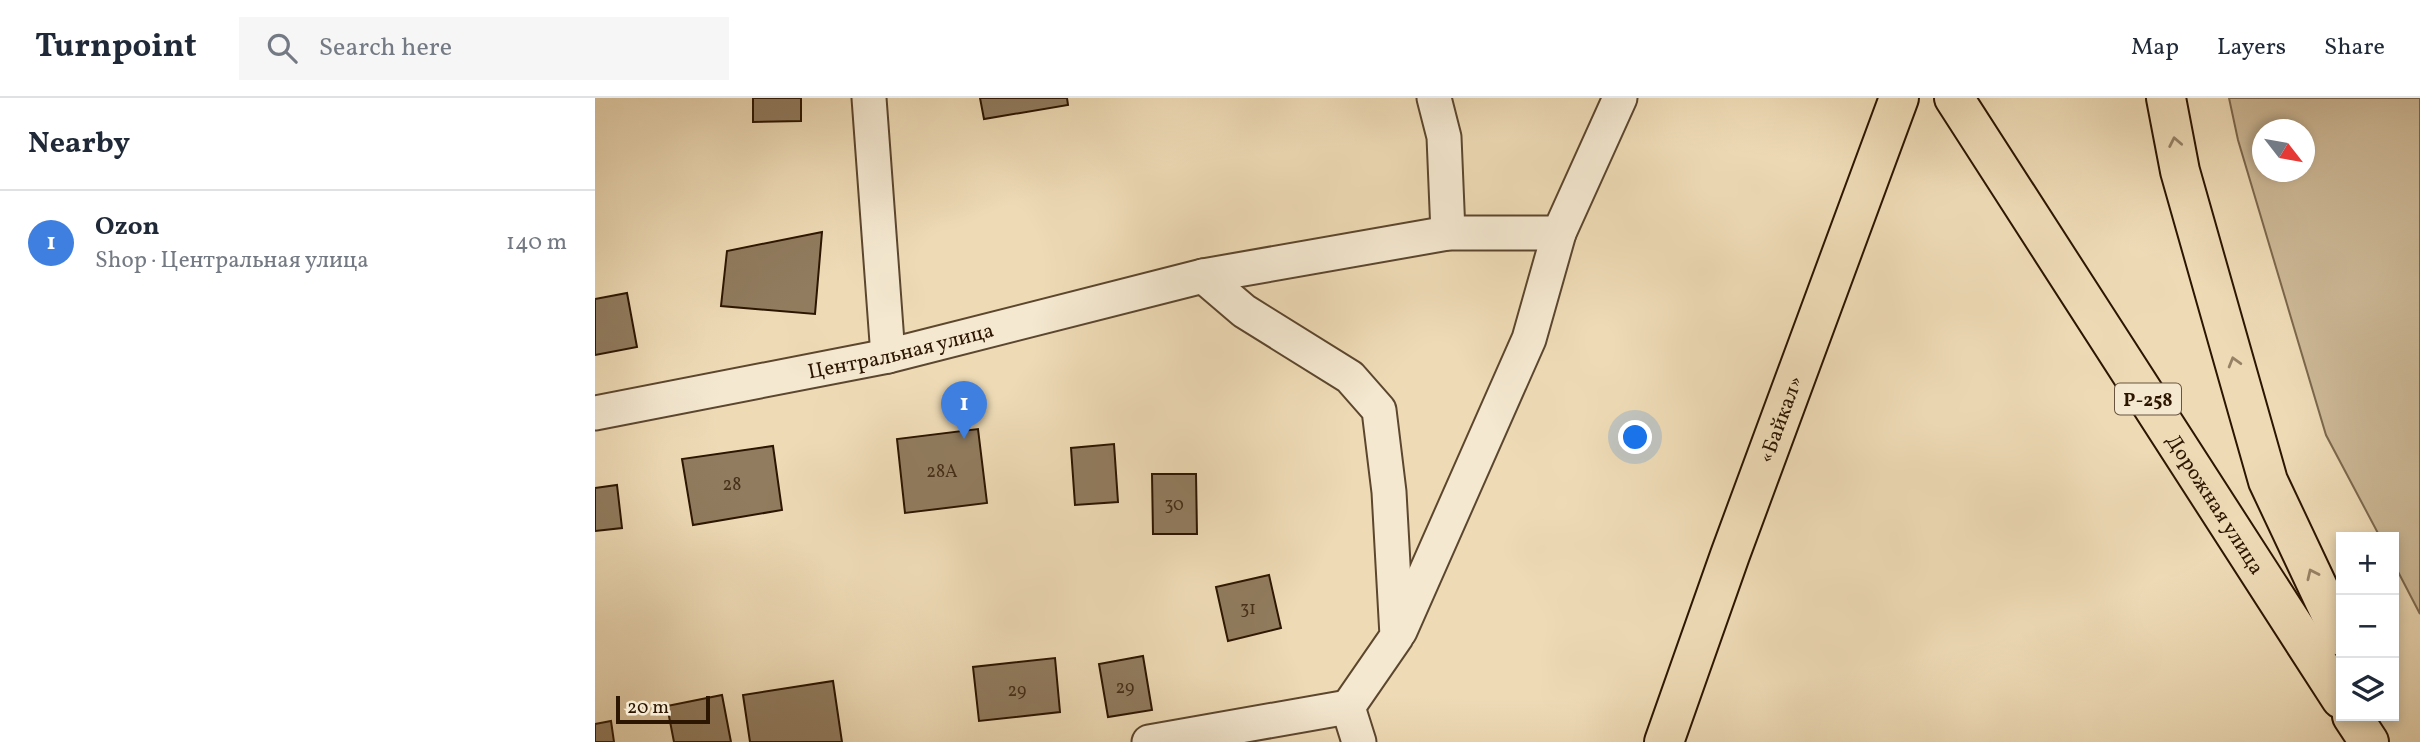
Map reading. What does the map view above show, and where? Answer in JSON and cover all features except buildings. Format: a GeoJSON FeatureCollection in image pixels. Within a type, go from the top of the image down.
{"type":"FeatureCollection","features":[{"type":"Feature","properties":{"kind":"highway","name":"«Байкал»"},"geometry":{"type":"LineString","coordinates":[[1664,742],[1730,555],[1899,98]]}},
{"type":"Feature","properties":{"kind":"highway","name":"Дорожная улица"},"geometry":{"type":"LineString","coordinates":[[1954,98],[2336,691]]}},
{"type":"Feature","properties":{"kind":"highway"},"geometry":{"type":"LineString","coordinates":[[2166,98],[2181,172],[2268,481],[2336,625]]}},
{"type":"Feature","properties":{"kind":"highway"},"geometry":{"type":"LineString","coordinates":[[2355,721],[2369,742]]}},
{"type":"Feature","properties":{"kind":"highway"},"geometry":{"type":"LineString","coordinates":[[2382,721],[2392,742]]}},
{"type":"Feature","properties":{"kind":"street"},"geometry":{"type":"LineString","coordinates":[[869,98],[888,356]]}},
{"type":"Feature","properties":{"kind":"street"},"geometry":{"type":"LineString","coordinates":[[1434,98],[1444,137],[1448,233]]}},
{"type":"Feature","properties":{"kind":"street"},"geometry":{"type":"LineString","coordinates":[[1149,742],[1348,707],[1397,636],[1529,338],[1559,233],[1620,98]]}},
{"type":"Feature","properties":{"kind":"street","name":"Центральная улица"},"geometry":{"type":"LineString","coordinates":[[595,413],[888,356],[1203,276],[1448,233],[1559,233]]}},
{"type":"Feature","properties":{"kind":"street"},"geometry":{"type":"LineString","coordinates":[[1203,276],[1244,311],[1350,377],[1379,410],[1389,492],[1397,636]]}},
{"type":"Feature","properties":{"kind":"street"},"geometry":{"type":"LineString","coordinates":[[1348,707],[1359,742]]}},
{"type":"Feature","properties":{"kind":"shaded area"},"geometry":{"type":"Polygon","coordinates":[[[2229,98],[2420,98],[2420,614],[2399,574],[2399,532],[2377,532],[2326,435],[2238,140],[2229,98]]]}},
{"type":"Feature","properties":{"kind":"place","name":"Ozon"},"geometry":{"type":"Point","coordinates":[964,439]}}]}
